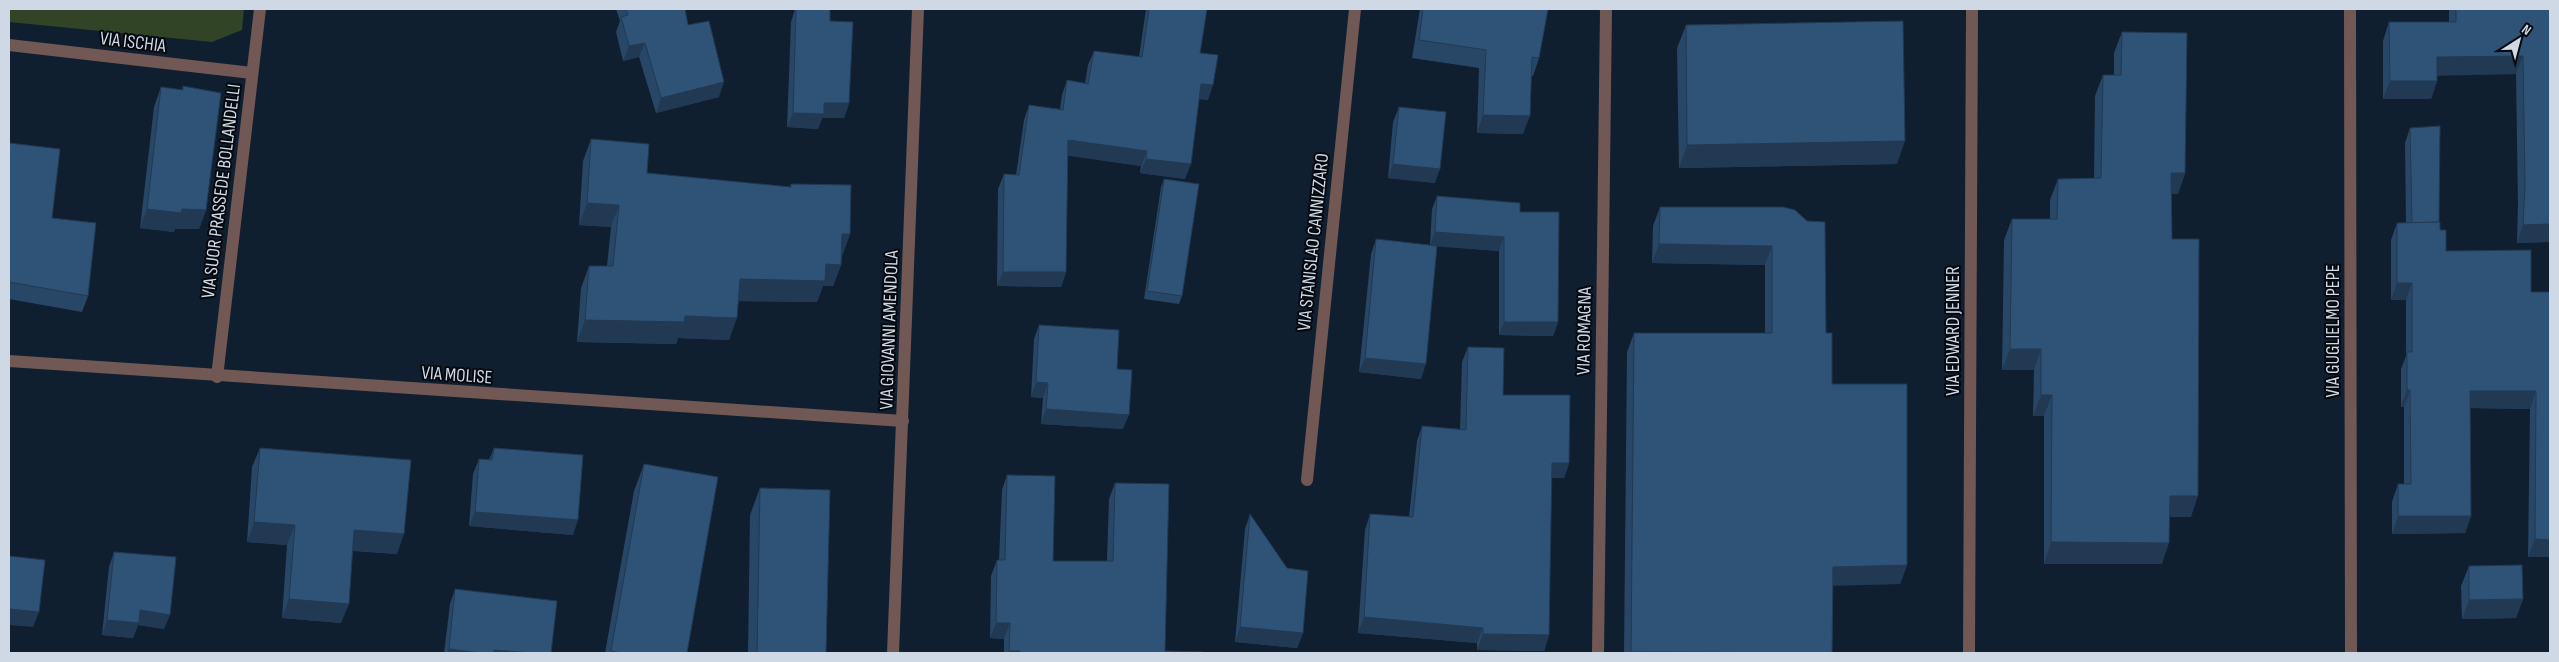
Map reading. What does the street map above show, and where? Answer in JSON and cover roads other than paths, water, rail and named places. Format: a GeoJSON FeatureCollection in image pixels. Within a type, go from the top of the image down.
{"type":"FeatureCollection","features":[{"type":"Feature","properties":{"kind":"street","name":"VIA SUOR PRASSEDE BOLLANDELLI"},"geometry":{"type":"LineString","coordinates":[[218,377],[260,9]]}},
{"type":"Feature","properties":{"kind":"street","name":"VIA GIOVANNI AMENDOLA"},"geometry":{"type":"LineString","coordinates":[[893,653],[918,9]]}},
{"type":"Feature","properties":{"kind":"street","name":"VIA STANISLAO CANNIZZARO"},"geometry":{"type":"LineString","coordinates":[[1307,480],[1355,9]]}},
{"type":"Feature","properties":{"kind":"street","name":"VIA ROMAGNA"},"geometry":{"type":"LineString","coordinates":[[1598,653],[1606,9]]}},
{"type":"Feature","properties":{"kind":"street","name":"VIA EDWARD JENNER"},"geometry":{"type":"LineString","coordinates":[[1970,653],[1972,9]]}},
{"type":"Feature","properties":{"kind":"street","name":"VIA GUGLIELMO PEPE"},"geometry":{"type":"LineString","coordinates":[[2350,9],[2351,653]]}},
{"type":"Feature","properties":{"kind":"street","name":"VIA ISCHIA"},"geometry":{"type":"LineString","coordinates":[[9,45],[252,73]]}},
{"type":"Feature","properties":{"kind":"street","name":"VIA MOLISE"},"geometry":{"type":"LineString","coordinates":[[9,361],[218,377],[903,421]]}}]}
